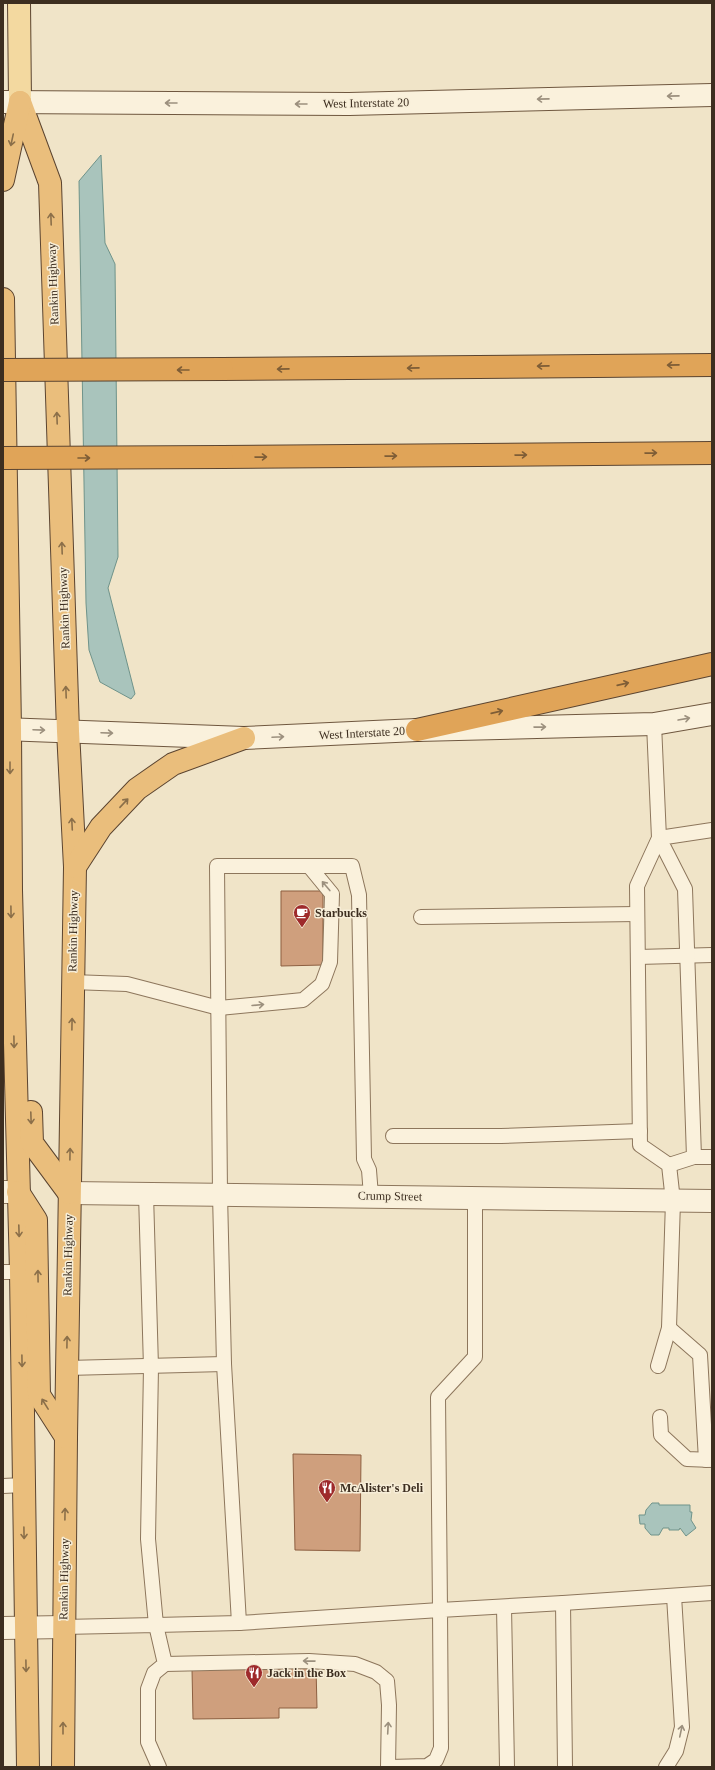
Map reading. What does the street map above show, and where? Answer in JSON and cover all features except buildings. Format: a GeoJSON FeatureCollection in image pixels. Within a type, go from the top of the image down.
{"type":"FeatureCollection","features":[{"type":"Feature","properties":{"kind":"highway","name":"Rankin Highway"},"geometry":{"type":"LineString","coordinates":[[3,180],[11,102]]}},
{"type":"Feature","properties":{"kind":"highway","name":"Rankin Highway"},"geometry":{"type":"LineString","coordinates":[[11,102],[50,183],[68,731],[75,867],[66,1368],[63,1626],[64,1767]]}},
{"type":"Feature","properties":{"kind":"highway"},"geometry":{"type":"LineString","coordinates":[[3,299],[7,729],[12,956],[9,1067],[13,1486],[26,1628],[28,1767]]}},
{"type":"Feature","properties":{"kind":"highway"},"geometry":{"type":"LineString","coordinates":[[3,370],[712,365]]}},
{"type":"Feature","properties":{"kind":"highway"},"geometry":{"type":"LineString","coordinates":[[3,458],[712,453]]}},
{"type":"Feature","properties":{"kind":"highway"},"geometry":{"type":"LineString","coordinates":[[418,730],[712,664]]}},
{"type":"Feature","properties":{"kind":"highway"},"geometry":{"type":"LineString","coordinates":[[75,867],[101,827],[137,789],[173,764],[244,738]]}},
{"type":"Feature","properties":{"kind":"highway"},"geometry":{"type":"LineString","coordinates":[[3,865],[11,890]]}},
{"type":"Feature","properties":{"kind":"highway"},"geometry":{"type":"LineString","coordinates":[[12,956],[28,994],[32,1143],[69,1193]]}},
{"type":"Feature","properties":{"kind":"highway"},"geometry":{"type":"LineString","coordinates":[[10,1192],[36,1220],[39,1395],[66,1437]]}},
{"type":"Feature","properties":{"kind":"main road","name":"Rankin Highway"},"geometry":{"type":"LineString","coordinates":[[11,102],[19,3]]}},
{"type":"Feature","properties":{"kind":"main road","name":"West Interstate 20"},"geometry":{"type":"LineString","coordinates":[[11,102],[349,104],[712,95]]}},
{"type":"Feature","properties":{"kind":"main road","name":"West Interstate 20"},"geometry":{"type":"LineString","coordinates":[[7,729],[244,738],[418,730],[654,724],[712,714]]}},
{"type":"Feature","properties":{"kind":"main road","name":"Crump Street"},"geometry":{"type":"LineString","coordinates":[[69,1193],[712,1201]]}},
{"type":"Feature","properties":{"kind":"main road"},"geometry":{"type":"LineString","coordinates":[[3,1628],[63,1626]]}},
{"type":"Feature","properties":{"kind":"lane"},"geometry":{"type":"LineString","coordinates":[[654,724],[659,838],[684,889],[694,1157]]}},
{"type":"Feature","properties":{"kind":"lane"},"geometry":{"type":"LineString","coordinates":[[659,838],[712,830]]}},
{"type":"Feature","properties":{"kind":"lane"},"geometry":{"type":"LineString","coordinates":[[658,1366],[669,1328],[673,1201],[668,1165],[640,1145],[636,886],[659,838]]}},
{"type":"Feature","properties":{"kind":"lane"},"geometry":{"type":"LineString","coordinates":[[239,1623],[224,1364],[220,1194],[217,866],[352,866],[359,895],[364,1159],[369,1170],[371,1196]]}},
{"type":"Feature","properties":{"kind":"lane"},"geometry":{"type":"LineString","coordinates":[[72,982],[127,984],[219,1008],[303,1000],[322,984],[330,962],[332,894],[309,866]]}},
{"type":"Feature","properties":{"kind":"lane"},"geometry":{"type":"LineString","coordinates":[[421,917],[637,914]]}},
{"type":"Feature","properties":{"kind":"lane"},"geometry":{"type":"LineString","coordinates":[[638,957],[712,955]]}},
{"type":"Feature","properties":{"kind":"lane"},"geometry":{"type":"LineString","coordinates":[[393,1136],[501,1136],[640,1131]]}},
{"type":"Feature","properties":{"kind":"lane"},"geometry":{"type":"LineString","coordinates":[[668,1165],[694,1157],[712,1157]]}},
{"type":"Feature","properties":{"kind":"lane"},"geometry":{"type":"LineString","coordinates":[[146,1194],[151,1367],[148,1538],[156,1624],[165,1664]]}},
{"type":"Feature","properties":{"kind":"lane"},"geometry":{"type":"LineString","coordinates":[[160,1767],[148,1742],[148,1689],[154,1673],[165,1664],[309,1661],[355,1664],[376,1672],[387,1681],[389,1705],[389,1767],[427,1766],[436,1760],[441,1748],[438,1397],[475,1357],[475,1197]]}},
{"type":"Feature","properties":{"kind":"lane"},"geometry":{"type":"LineString","coordinates":[[660,1417],[661,1435],[687,1459],[709,1460],[700,1355],[669,1328]]}},
{"type":"Feature","properties":{"kind":"lane"},"geometry":{"type":"LineString","coordinates":[[66,1368],[224,1364]]}},
{"type":"Feature","properties":{"kind":"lane"},"geometry":{"type":"LineString","coordinates":[[63,1626],[239,1623],[712,1593]]}},
{"type":"Feature","properties":{"kind":"lane"},"geometry":{"type":"LineString","coordinates":[[666,1767],[676,1751],[682,1727],[674,1596]]}},
{"type":"Feature","properties":{"kind":"lane"},"geometry":{"type":"LineString","coordinates":[[563,1603],[565,1767]]}},
{"type":"Feature","properties":{"kind":"lane"},"geometry":{"type":"LineString","coordinates":[[504,1607],[506,1767]]}},
{"type":"Feature","properties":{"kind":"water"},"geometry":{"type":"Polygon","coordinates":[[[101,155],[105,243],[115,264],[118,557],[108,588],[135,694],[131,699],[100,682],[89,650],[86,603],[79,181],[101,155]]]}},
{"type":"Feature","properties":{"kind":"water"},"geometry":{"type":"Polygon","coordinates":[[[652,1503],[659,1503],[659,1505],[690,1505],[690,1512],[692,1512],[691,1520],[696,1528],[686,1536],[680,1528],[679,1530],[669,1530],[669,1528],[663,1528],[659,1535],[651,1535],[645,1528],[645,1524],[640,1524],[639,1515],[645,1515],[646,1510],[652,1503]]]}},
{"type":"Feature","properties":{"kind":"place","name":"Starbucks"},"geometry":{"type":"Point","coordinates":[302,928]}},
{"type":"Feature","properties":{"kind":"place","name":"McAlister's Deli"},"geometry":{"type":"Point","coordinates":[327,1503]}},
{"type":"Feature","properties":{"kind":"place","name":"Jack in the Box"},"geometry":{"type":"Point","coordinates":[254,1688]}}]}
